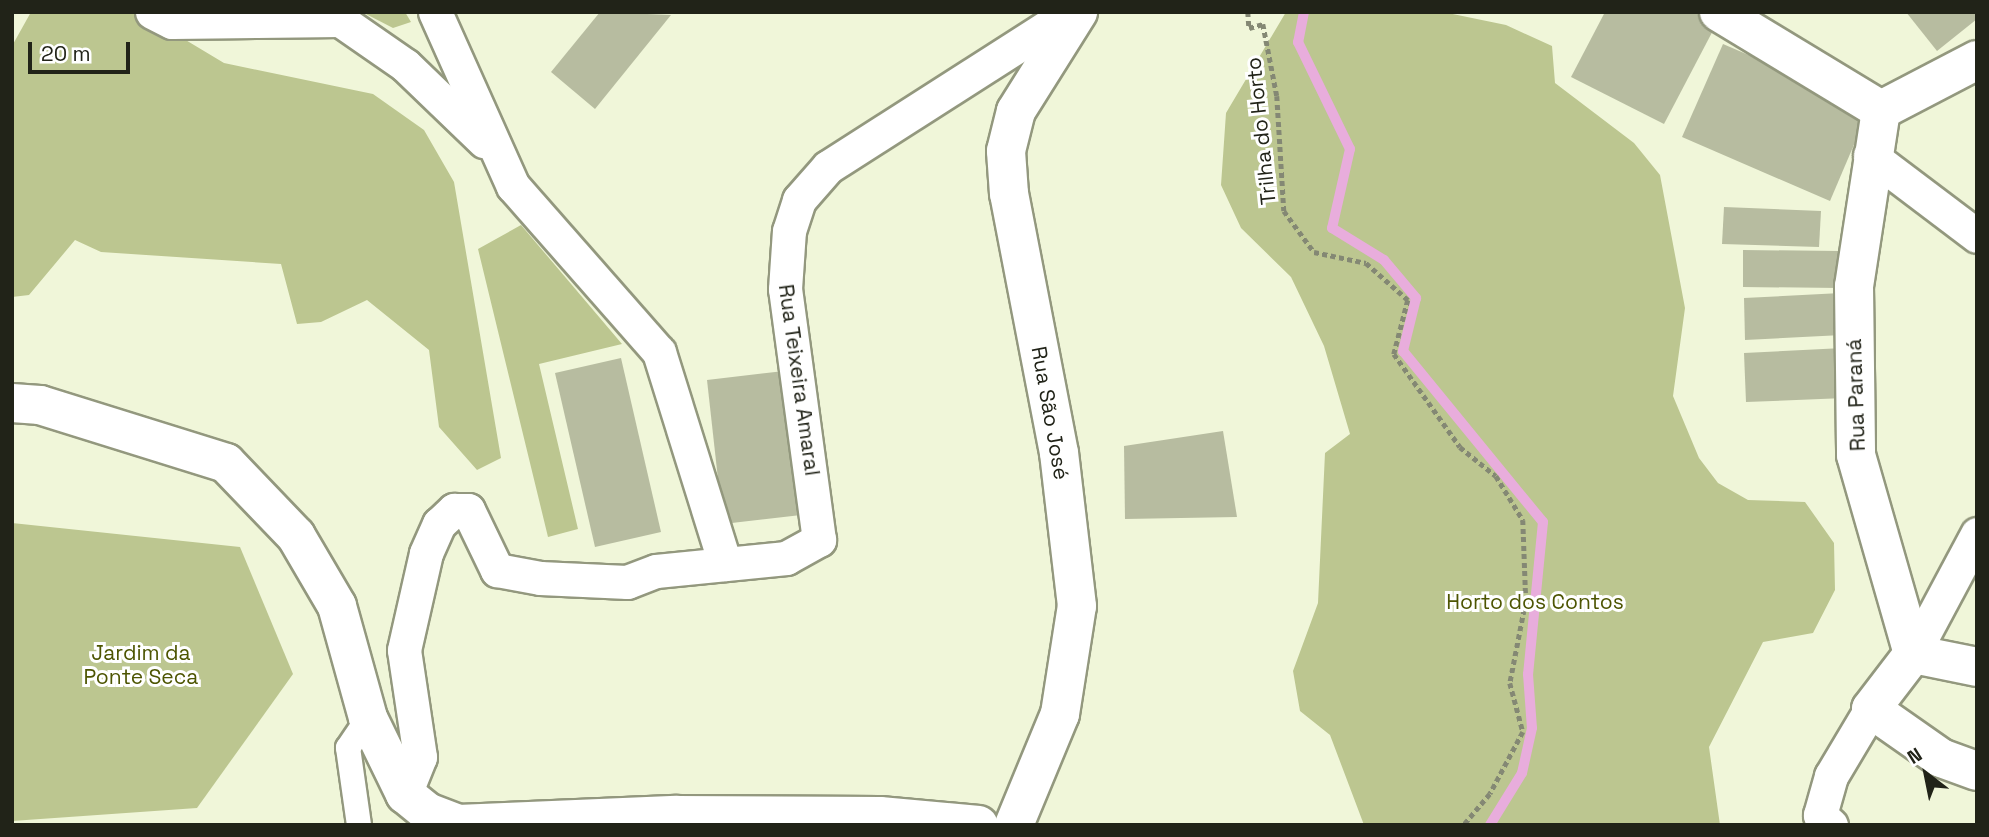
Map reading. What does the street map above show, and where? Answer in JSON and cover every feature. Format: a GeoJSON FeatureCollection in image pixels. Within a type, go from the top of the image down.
{"type":"FeatureCollection","features":[{"type":"Feature","properties":{"kind":"street"},"geometry":{"type":"LineString","coordinates":[[152,12],[172,22],[340,20],[405,65],[496,152]]}},
{"type":"Feature","properties":{"kind":"street"},"geometry":{"type":"LineString","coordinates":[[405,794],[421,757],[404,650],[426,553],[439,524],[454,510],[468,510],[497,570],[527,577],[627,582],[656,571],[725,564],[659,352],[513,186],[435,12]]}},
{"type":"Feature","properties":{"kind":"street","name":"Rua Teixeira Amaral"},"geometry":{"type":"LineString","coordinates":[[725,564],[786,558],[819,540],[785,289],[789,231],[799,200],[828,167],[1070,12]]}},
{"type":"Feature","properties":{"kind":"street","name":"Rua São José"},"geometry":{"type":"LineString","coordinates":[[1014,825],[1060,714],[1077,607],[1059,453],[1009,194],[1006,150],[1016,111],[1078,12]]}},
{"type":"Feature","properties":{"kind":"street"},"geometry":{"type":"LineString","coordinates":[[1719,12],[1881,110],[1977,60]]}},
{"type":"Feature","properties":{"kind":"street","name":"Rua Paraná"},"geometry":{"type":"LineString","coordinates":[[1881,110],[1870,155],[1854,286],[1856,455],[1913,654]]}},
{"type":"Feature","properties":{"kind":"street"},"geometry":{"type":"LineString","coordinates":[[1870,155],[1977,236]]}},
{"type":"Feature","properties":{"kind":"street"},"geometry":{"type":"LineString","coordinates":[[12,403],[40,405],[226,463],[296,536],[337,606],[368,718],[405,794],[428,812],[458,824],[691,815],[880,816],[979,825]]}},
{"type":"Feature","properties":{"kind":"street"},"geometry":{"type":"LineString","coordinates":[[1831,825],[1820,815],[1831,776],[1871,709],[1913,654],[1977,534]]}},
{"type":"Feature","properties":{"kind":"street"},"geometry":{"type":"LineString","coordinates":[[1913,654],[1977,667]]}},
{"type":"Feature","properties":{"kind":"street"},"geometry":{"type":"LineString","coordinates":[[1871,709],[1941,758],[1977,771]]}},
{"type":"Feature","properties":{"kind":"street"},"geometry":{"type":"LineString","coordinates":[[359,825],[348,748],[368,718]]}},
{"type":"Feature","properties":{"kind":"path","name":"Trilha do Horto"},"geometry":{"type":"LineString","coordinates":[[1248,12],[1249,28],[1263,24],[1278,96],[1284,211],[1314,252],[1366,263],[1408,300],[1394,354],[1460,447],[1496,476],[1523,520],[1526,601],[1510,683],[1523,732],[1490,794],[1464,825]]}},
{"type":"Feature","properties":{"kind":"green space"},"geometry":{"type":"Polygon","coordinates":[[[31,12],[139,12],[224,63],[373,94],[424,130],[454,182],[501,458],[477,470],[439,427],[429,350],[367,300],[321,322],[297,324],[281,264],[101,252],[75,240],[29,295],[12,297],[12,46],[31,12]]]}},
{"type":"Feature","properties":{"kind":"green space"},"geometry":{"type":"Polygon","coordinates":[[[362,12],[405,12],[411,22],[393,28],[362,12]]]}},
{"type":"Feature","properties":{"kind":"green space","name":"Horto dos Contos"},"geometry":{"type":"Polygon","coordinates":[[[1286,12],[1443,12],[1506,25],[1552,46],[1555,83],[1634,143],[1660,175],[1685,308],[1673,396],[1699,458],[1718,483],[1748,500],[1805,502],[1834,543],[1835,590],[1813,633],[1763,642],[1709,747],[1720,825],[1364,825],[1330,735],[1300,711],[1293,671],[1318,603],[1325,453],[1350,434],[1324,346],[1291,277],[1241,228],[1221,185],[1226,113],[1286,12]]]}},
{"type":"Feature","properties":{"kind":"green space"},"geometry":{"type":"Polygon","coordinates":[[[521,225],[622,344],[539,364],[578,529],[548,537],[478,249],[521,225]]]}},
{"type":"Feature","properties":{"kind":"green space","name":"Jardim da Ponte Seca"},"geometry":{"type":"Polygon","coordinates":[[[12,523],[240,547],[293,674],[197,808],[12,821],[12,523]]]}},
{"type":"Feature","properties":{"kind":"building"},"geometry":{"type":"Polygon","coordinates":[[[600,12],[671,15],[595,109],[551,72],[600,12]]]}},
{"type":"Feature","properties":{"kind":"building"},"geometry":{"type":"Polygon","coordinates":[[[1605,12],[1701,12],[1718,21],[1664,124],[1571,77],[1605,12]]]}},
{"type":"Feature","properties":{"kind":"building"},"geometry":{"type":"Polygon","coordinates":[[[1906,12],[1977,12],[1977,19],[1937,51],[1906,12]]]}},
{"type":"Feature","properties":{"kind":"building"},"geometry":{"type":"Polygon","coordinates":[[[1723,44],[1870,107],[1830,201],[1682,137],[1723,44]]]}},
{"type":"Feature","properties":{"kind":"building"},"geometry":{"type":"Polygon","coordinates":[[[1724,207],[1821,211],[1819,247],[1722,244],[1724,207]]]}},
{"type":"Feature","properties":{"kind":"building"},"geometry":{"type":"Polygon","coordinates":[[[1743,250],[1839,251],[1839,288],[1743,287],[1743,250]]]}},
{"type":"Feature","properties":{"kind":"building"},"geometry":{"type":"Polygon","coordinates":[[[1841,293],[1842,335],[1745,340],[1744,298],[1841,293]]]}},
{"type":"Feature","properties":{"kind":"building"},"geometry":{"type":"Polygon","coordinates":[[[1843,348],[1845,398],[1746,402],[1744,353],[1843,348]]]}},
{"type":"Feature","properties":{"kind":"building"},"geometry":{"type":"Polygon","coordinates":[[[621,358],[661,532],[595,547],[555,373],[621,358]]]}},
{"type":"Feature","properties":{"kind":"building"},"geometry":{"type":"Polygon","coordinates":[[[784,371],[801,515],[723,524],[707,380],[784,371]]]}},
{"type":"Feature","properties":{"kind":"building"},"geometry":{"type":"Polygon","coordinates":[[[1223,431],[1237,517],[1125,519],[1124,446],[1223,431]]]}},
{"type":"Feature","properties":{"kind":"waterway"},"geometry":{"type":"LineString","coordinates":[[1304,12],[1298,42],[1350,149],[1332,228],[1384,260],[1416,298],[1403,351],[1543,522],[1528,674],[1532,728],[1522,773],[1490,825]]}}]}
